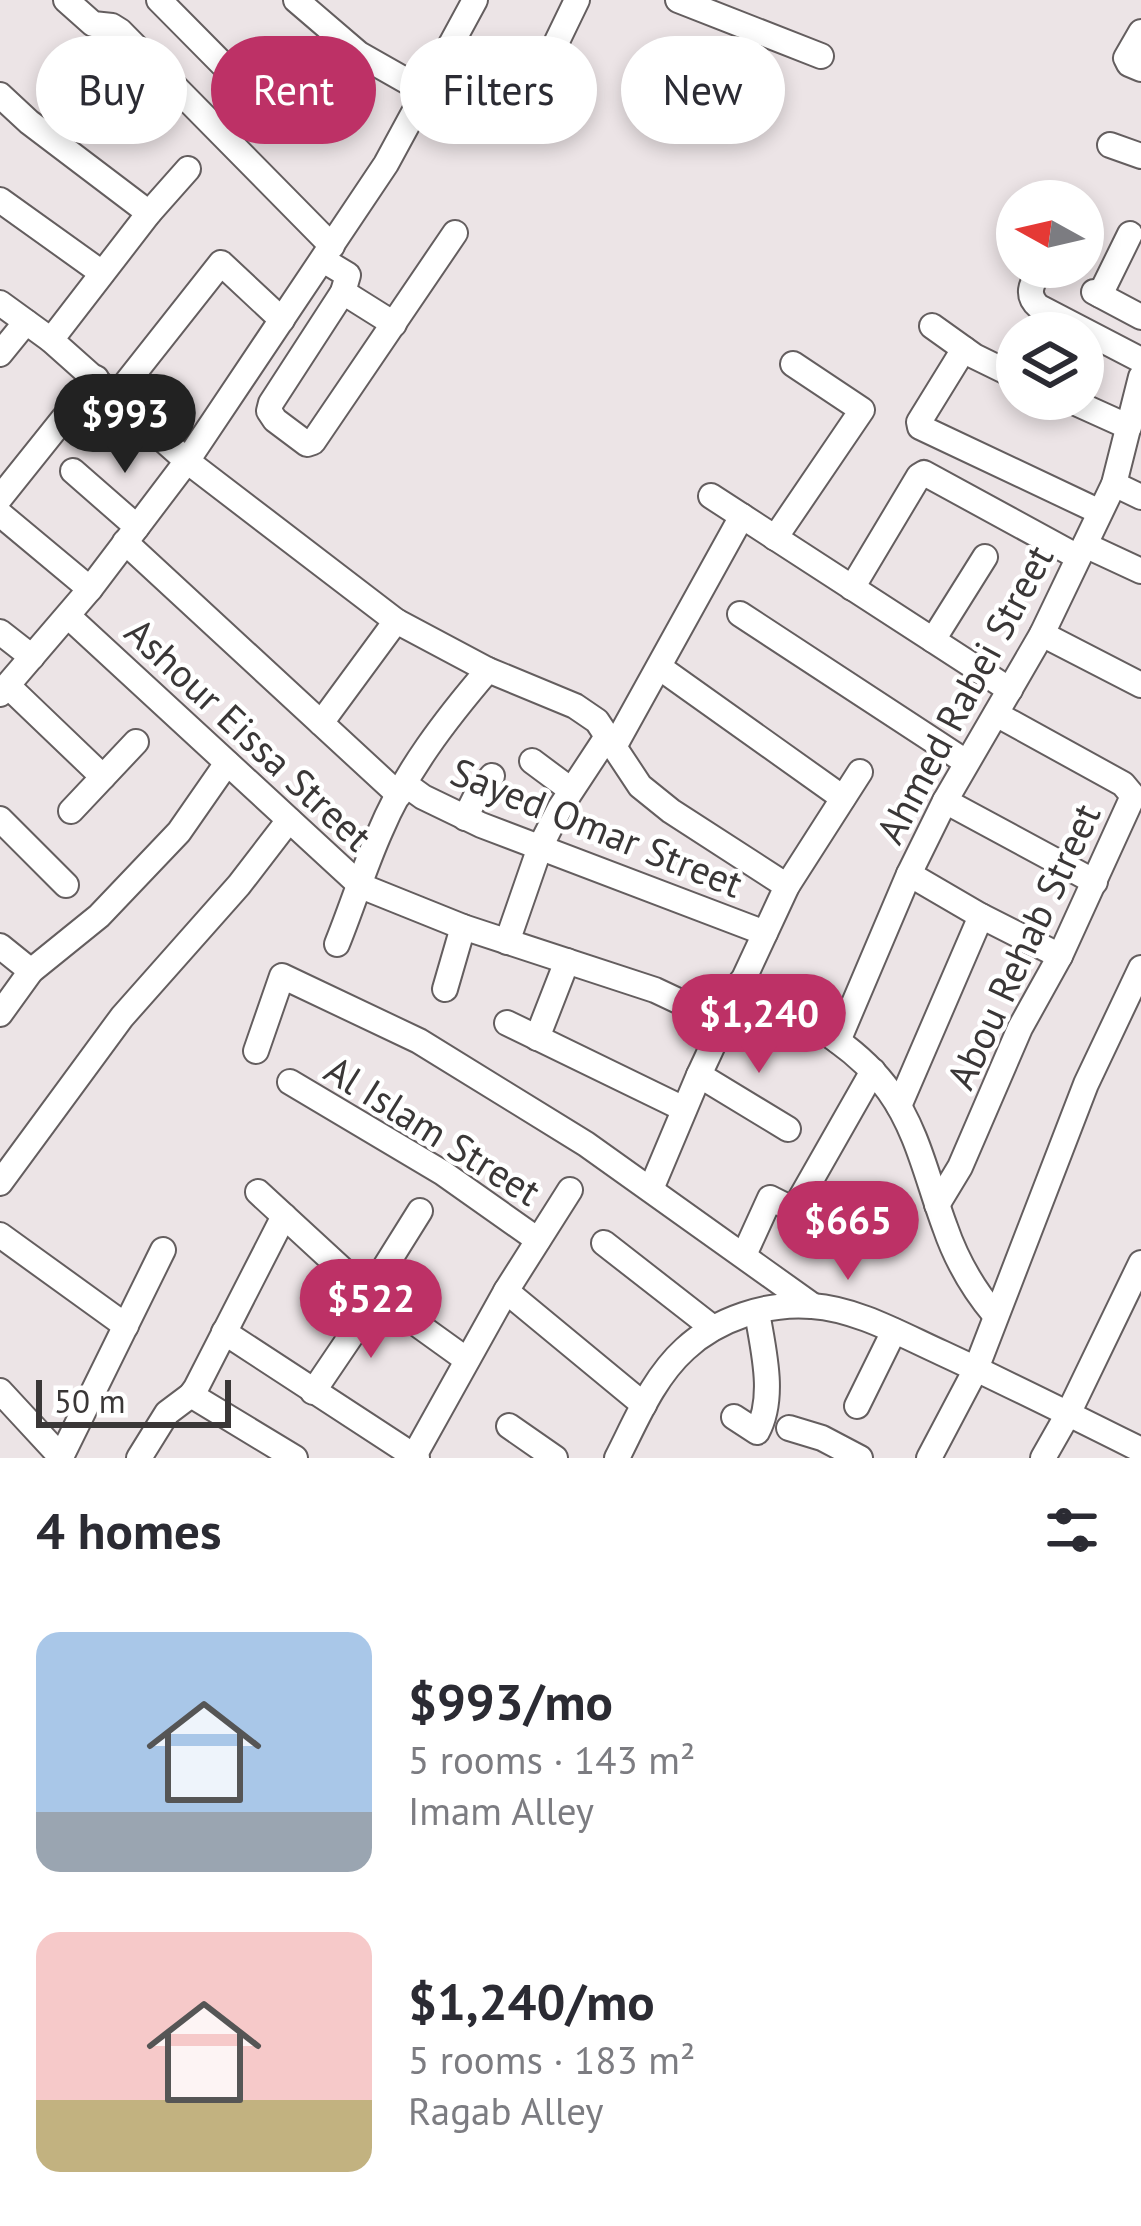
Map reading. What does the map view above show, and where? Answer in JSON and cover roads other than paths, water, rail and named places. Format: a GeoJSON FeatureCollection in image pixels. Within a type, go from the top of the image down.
{"type":"FeatureCollection","features":[{"type":"Feature","properties":{"kind":"street"},"geometry":{"type":"LineString","coordinates":[[66,0],[93,9],[93,24],[120,31],[348,275],[344,292],[269,411],[307,444],[313,442],[455,233]]}},
{"type":"Feature","properties":{"kind":"street"},"geometry":{"type":"LineString","coordinates":[[159,0],[211,52]]}},
{"type":"Feature","properties":{"kind":"street"},"geometry":{"type":"LineString","coordinates":[[296,0],[359,54],[400,72]]}},
{"type":"Feature","properties":{"kind":"street"},"geometry":{"type":"LineString","coordinates":[[456,36],[475,0]]}},
{"type":"Feature","properties":{"kind":"street"},"geometry":{"type":"LineString","coordinates":[[561,36],[578,0]]}},
{"type":"Feature","properties":{"kind":"street"},"geometry":{"type":"LineString","coordinates":[[678,0],[821,56]]}},
{"type":"Feature","properties":{"kind":"street"},"geometry":{"type":"LineString","coordinates":[[1141,32],[1126,58],[1141,69]]}},
{"type":"Feature","properties":{"kind":"street"},"geometry":{"type":"LineString","coordinates":[[0,95],[148,213]]}},
{"type":"Feature","properties":{"kind":"street"},"geometry":{"type":"LineString","coordinates":[[103,777],[4,690],[90,590],[187,461],[400,139]]}},
{"type":"Feature","properties":{"kind":"street"},"geometry":{"type":"LineString","coordinates":[[1110,145],[1141,156]]}},
{"type":"Feature","properties":{"kind":"street"},"geometry":{"type":"LineString","coordinates":[[51,340],[148,213],[188,169]]}},
{"type":"Feature","properties":{"kind":"street"},"geometry":{"type":"LineString","coordinates":[[0,200],[103,274]]}},
{"type":"Feature","properties":{"kind":"street"},"geometry":{"type":"LineString","coordinates":[[1130,234],[1097,294],[1141,317]]}},
{"type":"Feature","properties":{"kind":"street"},"geometry":{"type":"LineString","coordinates":[[116,396],[221,263],[282,320]]}},
{"type":"Feature","properties":{"kind":"street"},"geometry":{"type":"LineString","coordinates":[[1032,288],[1031,300],[1039,307],[1141,360]]}},
{"type":"Feature","properties":{"kind":"street"},"geometry":{"type":"LineString","coordinates":[[344,292],[394,323]]}},
{"type":"Feature","properties":{"kind":"street"},"geometry":{"type":"LineString","coordinates":[[0,303],[96,378],[187,461],[396,621],[488,670],[575,706],[597,721],[640,786],[671,812],[787,886]]}},
{"type":"Feature","properties":{"kind":"street"},"geometry":{"type":"LineString","coordinates":[[0,354],[26,322]]}},
{"type":"Feature","properties":{"kind":"street"},"geometry":{"type":"LineString","coordinates":[[932,326],[996,366]]}},
{"type":"Feature","properties":{"kind":"street"},"geometry":{"type":"LineString","coordinates":[[964,349],[920,427],[1100,512]]}},
{"type":"Feature","properties":{"kind":"street"},"geometry":{"type":"LineString","coordinates":[[775,538],[862,410],[793,364]]}},
{"type":"Feature","properties":{"kind":"street","name":"Ahmed Rabei Street"},"geometry":{"type":"LineString","coordinates":[[838,1041],[945,801],[1042,634],[1114,484],[1141,377]]}},
{"type":"Feature","properties":{"kind":"street"},"geometry":{"type":"LineString","coordinates":[[0,498],[96,378]]}},
{"type":"Feature","properties":{"kind":"street"},"geometry":{"type":"LineString","coordinates":[[1104,407],[1135,414]]}},
{"type":"Feature","properties":{"kind":"street","name":"Sayed Omar Street"},"geometry":{"type":"LineString","coordinates":[[73,471],[320,722],[402,789],[465,818],[764,933]]}},
{"type":"Feature","properties":{"kind":"street"},"geometry":{"type":"LineString","coordinates":[[852,588],[924,473],[1082,551],[1141,571]]}},
{"type":"Feature","properties":{"kind":"street"},"geometry":{"type":"LineString","coordinates":[[1114,484],[1141,497]]}},
{"type":"Feature","properties":{"kind":"street"},"geometry":{"type":"LineString","coordinates":[[711,496],[1010,690]]}},
{"type":"Feature","properties":{"kind":"street"},"geometry":{"type":"LineString","coordinates":[[0,514],[90,590]]}},
{"type":"Feature","properties":{"kind":"street"},"geometry":{"type":"LineString","coordinates":[[508,942],[540,847],[571,790],[611,741],[659,667],[742,516]]}},
{"type":"Feature","properties":{"kind":"street"},"geometry":{"type":"LineString","coordinates":[[933,640],[985,557]]}},
{"type":"Feature","properties":{"kind":"street"},"geometry":{"type":"LineString","coordinates":[[740,614],[967,762]]}},
{"type":"Feature","properties":{"kind":"street","name":"Ashour Eissa Street"},"geometry":{"type":"LineString","coordinates":[[68,616],[361,886],[463,927],[655,990],[723,1022]]}},
{"type":"Feature","properties":{"kind":"street"},"geometry":{"type":"LineString","coordinates":[[320,722],[396,621]]}},
{"type":"Feature","properties":{"kind":"street"},"geometry":{"type":"LineString","coordinates":[[0,632],[32,656]]}},
{"type":"Feature","properties":{"kind":"street"},"geometry":{"type":"LineString","coordinates":[[1042,634],[1141,685]]}},
{"type":"Feature","properties":{"kind":"street"},"geometry":{"type":"LineString","coordinates":[[659,667],[842,798]]}},
{"type":"Feature","properties":{"kind":"street"},"geometry":{"type":"LineString","coordinates":[[337,944],[380,831],[402,789],[443,724],[488,670]]}},
{"type":"Feature","properties":{"kind":"street","name":"Abou Rehab Street"},"geometry":{"type":"LineString","coordinates":[[937,1205],[960,1167],[1020,1028],[1060,956],[1133,796],[1123,784],[996,714]]}},
{"type":"Feature","properties":{"kind":"street"},"geometry":{"type":"LineString","coordinates":[[70,811],[136,742]]}},
{"type":"Feature","properties":{"kind":"street"},"geometry":{"type":"LineString","coordinates":[[532,761],[571,790]]}},
{"type":"Feature","properties":{"kind":"street"},"geometry":{"type":"LineString","coordinates":[[0,1014],[31,970],[99,916],[179,832],[227,763]]}},
{"type":"Feature","properties":{"kind":"street"},"geometry":{"type":"LineString","coordinates":[[651,1189],[787,886],[860,772]]}},
{"type":"Feature","properties":{"kind":"street"},"geometry":{"type":"LineString","coordinates":[[465,818],[492,776]]}},
{"type":"Feature","properties":{"kind":"street"},"geometry":{"type":"LineString","coordinates":[[945,801],[1095,882]]}},
{"type":"Feature","properties":{"kind":"street"},"geometry":{"type":"LineString","coordinates":[[0,819],[66,886]]}},
{"type":"Feature","properties":{"kind":"street"},"geometry":{"type":"LineString","coordinates":[[0,1183],[110,1033],[289,820]]}},
{"type":"Feature","properties":{"kind":"street"},"geometry":{"type":"LineString","coordinates":[[909,874],[1060,956]]}},
{"type":"Feature","properties":{"kind":"street"},"geometry":{"type":"LineString","coordinates":[[899,1106],[981,916]]}},
{"type":"Feature","properties":{"kind":"street"},"geometry":{"type":"LineString","coordinates":[[445,989],[463,927]]}},
{"type":"Feature","properties":{"kind":"street"},"geometry":{"type":"LineString","coordinates":[[0,946],[31,970]]}},
{"type":"Feature","properties":{"kind":"street"},"geometry":{"type":"LineString","coordinates":[[537,1037],[567,961]]}},
{"type":"Feature","properties":{"kind":"street"},"geometry":{"type":"LineString","coordinates":[[929,1458],[976,1369],[1086,1084],[1141,968]]}},
{"type":"Feature","properties":{"kind":"street"},"geometry":{"type":"LineString","coordinates":[[256,1051],[282,976],[419,1041],[586,1144],[813,1306]]}},
{"type":"Feature","properties":{"kind":"street"},"geometry":{"type":"LineString","coordinates":[[742,982],[838,1041],[873,1071],[910,1126],[959,1262],[994,1316]]}},
{"type":"Feature","properties":{"kind":"street"},"geometry":{"type":"LineString","coordinates":[[507,1023],[684,1109]]}},
{"type":"Feature","properties":{"kind":"street"},"geometry":{"type":"LineString","coordinates":[[744,1255],[770,1198],[794,1208],[873,1071]]}},
{"type":"Feature","properties":{"kind":"street"},"geometry":{"type":"LineString","coordinates":[[699,1075],[788,1129]]}},
{"type":"Feature","properties":{"kind":"street","name":"Al Islam Street"},"geometry":{"type":"LineString","coordinates":[[290,1082],[443,1173],[538,1240]]}},
{"type":"Feature","properties":{"kind":"street"},"geometry":{"type":"LineString","coordinates":[[224,1332],[416,1457],[506,1291],[570,1190]]}},
{"type":"Feature","properties":{"kind":"street"},"geometry":{"type":"LineString","coordinates":[[259,1192],[346,1273],[467,1360]]}},
{"type":"Feature","properties":{"kind":"street"},"geometry":{"type":"LineString","coordinates":[[314,1392],[420,1211]]}},
{"type":"Feature","properties":{"kind":"street"},"geometry":{"type":"LineString","coordinates":[[139,1458],[167,1413],[191,1395],[284,1216]]}},
{"type":"Feature","properties":{"kind":"street"},"geometry":{"type":"LineString","coordinates":[[0,1235],[126,1325]]}},
{"type":"Feature","properties":{"kind":"street"},"geometry":{"type":"LineString","coordinates":[[604,1244],[713,1328]]}},
{"type":"Feature","properties":{"kind":"street"},"geometry":{"type":"LineString","coordinates":[[1,1396],[61,1458],[163,1250]]}},
{"type":"Feature","properties":{"kind":"street"},"geometry":{"type":"LineString","coordinates":[[1043,1458],[1141,1263]]}},
{"type":"Feature","properties":{"kind":"street"},"geometry":{"type":"LineString","coordinates":[[506,1291],[644,1405]]}},
{"type":"Feature","properties":{"kind":"street"},"geometry":{"type":"LineString","coordinates":[[617,1458],[662,1374],[685,1348],[713,1328],[757,1312],[813,1306],[894,1331],[1140,1448]]}},
{"type":"Feature","properties":{"kind":"street"},"geometry":{"type":"LineString","coordinates":[[734,1417],[757,1432],[762,1425],[767,1380],[757,1312]]}},
{"type":"Feature","properties":{"kind":"street"},"geometry":{"type":"LineString","coordinates":[[857,1406],[894,1331]]}},
{"type":"Feature","properties":{"kind":"street"},"geometry":{"type":"LineString","coordinates":[[191,1395],[295,1458]]}},
{"type":"Feature","properties":{"kind":"street"},"geometry":{"type":"LineString","coordinates":[[509,1426],[555,1458]]}},
{"type":"Feature","properties":{"kind":"street"},"geometry":{"type":"LineString","coordinates":[[789,1428],[822,1438],[860,1458]]}}]}
